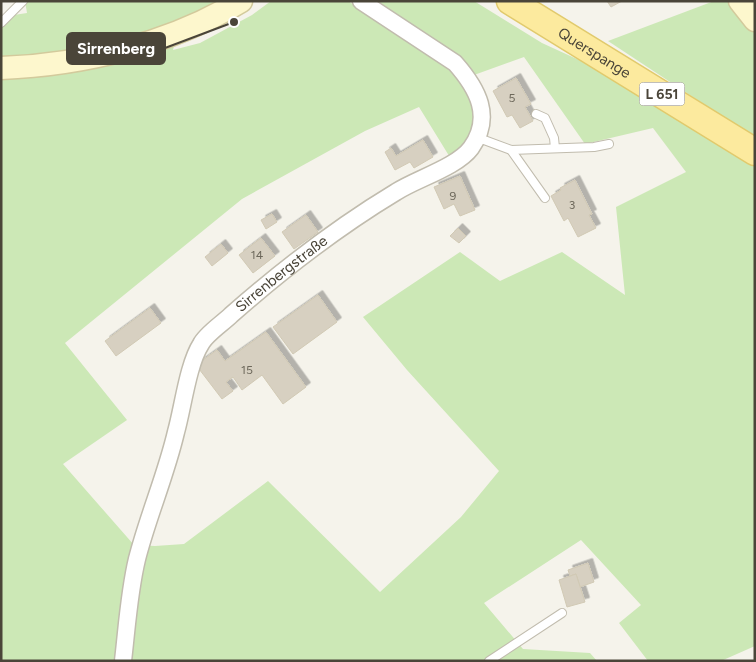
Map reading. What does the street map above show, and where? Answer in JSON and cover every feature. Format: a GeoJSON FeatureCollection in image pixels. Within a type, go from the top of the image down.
{"type":"FeatureCollection","features":[{"type":"Feature","properties":{"kind":"main road","name":"Querspange"},"geometry":{"type":"LineString","coordinates":[[510,1],[755,152]]}},
{"type":"Feature","properties":{"kind":"street"},"geometry":{"type":"LineString","coordinates":[[1,68],[58,64],[133,47],[173,34],[241,1]]}},
{"type":"Feature","properties":{"kind":"street","name":"Sirrenbergstraße"},"geometry":{"type":"LineString","coordinates":[[123,661],[137,559],[176,433],[194,362],[201,343],[269,282],[362,214],[397,191],[460,159],[471,148],[482,124],[480,102],[467,76],[455,64],[362,1]]}},
{"type":"Feature","properties":{"kind":"street"},"geometry":{"type":"LineString","coordinates":[[740,1],[755,20]]}},
{"type":"Feature","properties":{"kind":"lane"},"geometry":{"type":"LineString","coordinates":[[1,23],[23,1]]}},
{"type":"Feature","properties":{"kind":"lane"},"geometry":{"type":"LineString","coordinates":[[536,114],[545,118],[554,138],[555,148]]}},
{"type":"Feature","properties":{"kind":"lane"},"geometry":{"type":"LineString","coordinates":[[476,137],[511,150],[594,147],[609,144]]}},
{"type":"Feature","properties":{"kind":"lane"},"geometry":{"type":"LineString","coordinates":[[511,150],[545,198]]}},
{"type":"Feature","properties":{"kind":"lane"},"geometry":{"type":"LineString","coordinates":[[489,661],[562,613]]}},
{"type":"Feature","properties":{"kind":"green space"},"geometry":{"type":"Polygon","coordinates":[[[25,1],[224,1],[133,39],[50,58],[1,59],[1,17],[27,13],[25,1]]]}},
{"type":"Feature","properties":{"kind":"green space"},"geometry":{"type":"Polygon","coordinates":[[[271,1],[348,1],[445,64],[465,88],[471,99],[474,110],[470,134],[451,159],[419,107],[365,131],[242,199],[65,343],[127,420],[63,464],[134,545],[184,544],[268,481],[380,592],[461,517],[499,471],[407,370],[363,317],[460,252],[500,281],[562,252],[625,295],[616,207],[686,172],[653,128],[585,144],[524,57],[474,75],[455,53],[374,1],[474,1],[542,43],[579,60],[755,162],[755,646],[721,661],[648,661],[619,623],[641,605],[581,540],[484,603],[523,649],[590,653],[597,661],[1,661],[1,76],[176,38],[173,50],[200,43],[252,15],[271,1]]]}},
{"type":"Feature","properties":{"kind":"green space"},"geometry":{"type":"Polygon","coordinates":[[[714,1],[729,1],[755,32],[755,138],[608,41],[714,1]]]}},
{"type":"Feature","properties":{"kind":"building"},"geometry":{"type":"Polygon","coordinates":[[[607,1],[622,1],[611,7],[607,1]]]}},
{"type":"Feature","properties":{"kind":"building"},"geometry":{"type":"Polygon","coordinates":[[[516,78],[531,104],[525,107],[533,121],[520,128],[512,115],[507,117],[493,91],[516,78]]]}},
{"type":"Feature","properties":{"kind":"building"},"geometry":{"type":"Polygon","coordinates":[[[423,140],[433,157],[414,168],[410,162],[395,170],[385,152],[391,148],[396,156],[423,140]]]}},
{"type":"Feature","properties":{"kind":"building"},"geometry":{"type":"Polygon","coordinates":[[[460,176],[475,210],[460,216],[454,204],[444,209],[434,187],[460,176]]]}},
{"type":"Feature","properties":{"kind":"building"},"geometry":{"type":"Polygon","coordinates":[[[575,180],[592,214],[589,215],[596,228],[578,237],[568,218],[564,221],[551,196],[561,190],[560,188],[575,180]]]}},
{"type":"Feature","properties":{"kind":"building"},"geometry":{"type":"Polygon","coordinates":[[[272,214],[277,222],[266,229],[261,220],[272,214]]]}},
{"type":"Feature","properties":{"kind":"building"},"geometry":{"type":"Polygon","coordinates":[[[306,215],[318,232],[294,249],[282,232],[306,215]]]}},
{"type":"Feature","properties":{"kind":"building"},"geometry":{"type":"Polygon","coordinates":[[[458,228],[466,236],[459,243],[450,236],[458,228]]]}},
{"type":"Feature","properties":{"kind":"building"},"geometry":{"type":"Polygon","coordinates":[[[261,238],[275,256],[253,273],[239,255],[261,238]]]}},
{"type":"Feature","properties":{"kind":"building"},"geometry":{"type":"Polygon","coordinates":[[[221,244],[228,253],[212,266],[205,257],[221,244]]]}},
{"type":"Feature","properties":{"kind":"building"},"geometry":{"type":"Polygon","coordinates":[[[318,295],[337,322],[293,354],[273,327],[318,295]]]}},
{"type":"Feature","properties":{"kind":"building"},"geometry":{"type":"Polygon","coordinates":[[[150,308],[161,323],[116,356],[105,341],[150,308]]]}},
{"type":"Feature","properties":{"kind":"building"},"geometry":{"type":"Polygon","coordinates":[[[266,332],[306,387],[283,404],[262,375],[242,390],[233,377],[226,382],[233,391],[222,399],[196,365],[217,350],[225,361],[266,332]]]}},
{"type":"Feature","properties":{"kind":"building"},"geometry":{"type":"Polygon","coordinates":[[[588,563],[594,582],[580,587],[576,574],[570,576],[568,570],[588,563]]]}},
{"type":"Feature","properties":{"kind":"building"},"geometry":{"type":"Polygon","coordinates":[[[576,574],[585,602],[567,607],[559,580],[576,574]]]}},
{"type":"Feature","properties":{"kind":"place","name":"Sirrenberg"},"geometry":{"type":"Point","coordinates":[234,22]}}]}
